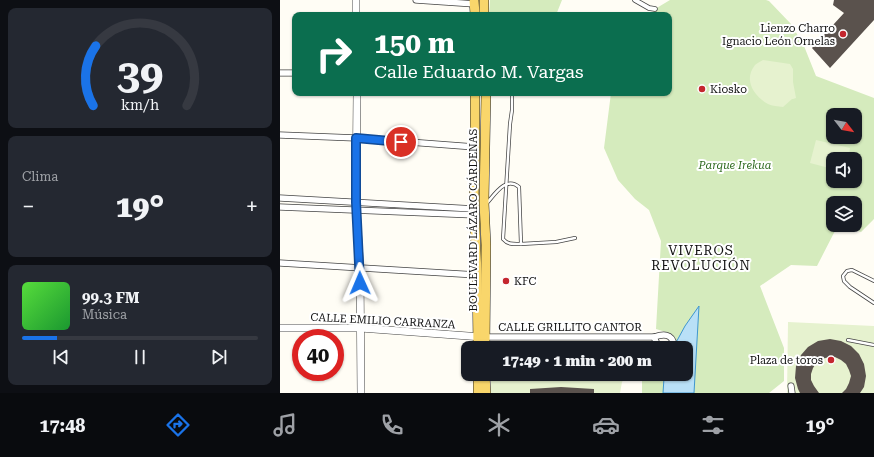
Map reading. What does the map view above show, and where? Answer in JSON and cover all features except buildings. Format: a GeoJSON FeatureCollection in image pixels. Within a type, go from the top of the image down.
{"type":"FeatureCollection","features":[{"type":"Feature","properties":{"kind":"main road"},"geometry":{"type":"LineString","coordinates":[[484,0],[484,12]]}},
{"type":"Feature","properties":{"kind":"main road","name":"BOULEVARD LÁZARO CÁRDENAS"},"geometry":{"type":"LineString","coordinates":[[475,96],[474,212],[477,274],[483,341]]}},
{"type":"Feature","properties":{"kind":"main road","name":"BOULEVARD LÁZARO CÁRDENAS"},"geometry":{"type":"LineString","coordinates":[[481,341],[482,337],[486,245],[484,207],[486,96]]}},
{"type":"Feature","properties":{"kind":"main road"},"geometry":{"type":"LineString","coordinates":[[478,381],[478,393]]}},
{"type":"Feature","properties":{"kind":"main road"},"geometry":{"type":"LineString","coordinates":[[486,381],[486,393]]}},
{"type":"Feature","properties":{"kind":"street"},"geometry":{"type":"LineString","coordinates":[[356,0],[356,12]]}},
{"type":"Feature","properties":{"kind":"street"},"geometry":{"type":"LineString","coordinates":[[416,0],[474,2]]}},
{"type":"Feature","properties":{"kind":"street"},"geometry":{"type":"LineString","coordinates":[[635,0],[649,8],[655,9]]}},
{"type":"Feature","properties":{"kind":"street"},"geometry":{"type":"LineString","coordinates":[[280,73],[292,73]]}},
{"type":"Feature","properties":{"kind":"street"},"geometry":{"type":"LineString","coordinates":[[356,96],[356,202],[360,268],[361,393]]}},
{"type":"Feature","properties":{"kind":"street"},"geometry":{"type":"LineString","coordinates":[[280,135],[356,138],[475,147]]}},
{"type":"Feature","properties":{"kind":"street"},"geometry":{"type":"LineString","coordinates":[[280,198],[356,202],[474,212]]}},
{"type":"Feature","properties":{"kind":"street"},"geometry":{"type":"LineString","coordinates":[[280,207],[357,211],[474,212]]}},
{"type":"Feature","properties":{"kind":"street"},"geometry":{"type":"LineString","coordinates":[[280,263],[477,274]]}},
{"type":"Feature","properties":{"kind":"street","name":"CALLE EMILIO CARRANZA"},"geometry":{"type":"LineString","coordinates":[[280,328],[360,328],[482,337]]}},
{"type":"Feature","properties":{"kind":"street","name":"CALLE GRILLITO CANTOR"},"geometry":{"type":"LineString","coordinates":[[482,337],[654,337],[665,335],[670,337],[673,341]]}},
{"type":"Feature","properties":{"kind":"street","name":"CALLE GRILLITO CANTOR"},"geometry":{"type":"LineString","coordinates":[[654,337],[656,341]]}},
{"type":"Feature","properties":{"kind":"street"},"geometry":{"type":"LineString","coordinates":[[791,386],[792,393]]}},
{"type":"Feature","properties":{"kind":"lane"},"geometry":{"type":"LineString","coordinates":[[512,96],[503,240],[510,244],[521,244],[556,242],[575,238]]}},
{"type":"Feature","properties":{"kind":"lane"},"geometry":{"type":"LineString","coordinates":[[484,207],[499,190],[507,184],[515,184],[519,187],[521,244]]}},
{"type":"Feature","properties":{"kind":"lane"},"geometry":{"type":"LineString","coordinates":[[874,281],[852,270],[846,271],[844,276],[844,281],[850,287],[874,303]]}},
{"type":"Feature","properties":{"kind":"lane"},"geometry":{"type":"LineString","coordinates":[[848,340],[874,345]]}},
{"type":"Feature","properties":{"kind":"green space"},"geometry":{"type":"Polygon","coordinates":[[[490,0],[562,0],[557,12],[489,12],[490,0]]]}},
{"type":"Feature","properties":{"kind":"green space","name":"Parque Irekua"},"geometry":{"type":"Polygon","coordinates":[[[670,0],[769,1],[791,24],[804,46],[816,76],[874,98],[874,219],[862,231],[862,196],[826,196],[826,232],[834,232],[817,266],[791,265],[760,286],[784,348],[784,381],[769,393],[642,393],[642,381],[693,381],[693,341],[676,341],[672,334],[656,329],[661,241],[649,210],[635,199],[618,180],[604,148],[611,96],[672,96],[672,12],[653,12],[655,9],[670,0]]]}},
{"type":"Feature","properties":{"kind":"green space"},"geometry":{"type":"Polygon","coordinates":[[[763,60],[790,64],[793,69],[793,82],[796,98],[792,99],[783,107],[773,106],[763,101],[758,97],[752,87],[750,76],[752,71],[755,65],[763,60]]]}},
{"type":"Feature","properties":{"kind":"green space"},"geometry":{"type":"Polygon","coordinates":[[[816,140],[826,142],[826,144],[850,148],[849,152],[826,152],[826,167],[810,163],[816,140]]]}},
{"type":"Feature","properties":{"kind":"green space","name":"Plaza de toros"},"geometry":{"type":"Polygon","coordinates":[[[788,322],[874,326],[874,393],[787,393],[788,322]]]}},
{"type":"Feature","properties":{"kind":"green space"},"geometry":{"type":"Polygon","coordinates":[[[491,381],[623,381],[620,393],[491,393],[491,381]]]}},
{"type":"Feature","properties":{"kind":"water"},"geometry":{"type":"Polygon","coordinates":[[[699,306],[694,393],[663,393],[664,381],[693,381],[693,341],[677,341],[699,306]]]}},
{"type":"Feature","properties":{"kind":"place","name":"Lienzo Charro Ignacio León Ornelas"},"geometry":{"type":"Point","coordinates":[843,34]}},
{"type":"Feature","properties":{"kind":"place","name":"Kiosko"},"geometry":{"type":"Point","coordinates":[702,89]}},
{"type":"Feature","properties":{"kind":"place","name":"KFC"},"geometry":{"type":"Point","coordinates":[506,281]}},
{"type":"Feature","properties":{"kind":"place","name":"Plaza de toros"},"geometry":{"type":"Point","coordinates":[831,360]}},
{"type":"Feature","properties":{"kind":"district","name":"VIVEROS REVOLUCIÓN"},"geometry":{"type":"Point","coordinates":[701,258]}},
{"type":"Feature","properties":{"kind":"route"},"geometry":{"type":"LineString","coordinates":[[360,283],[356,202],[356,138],[401,142]]}}]}
